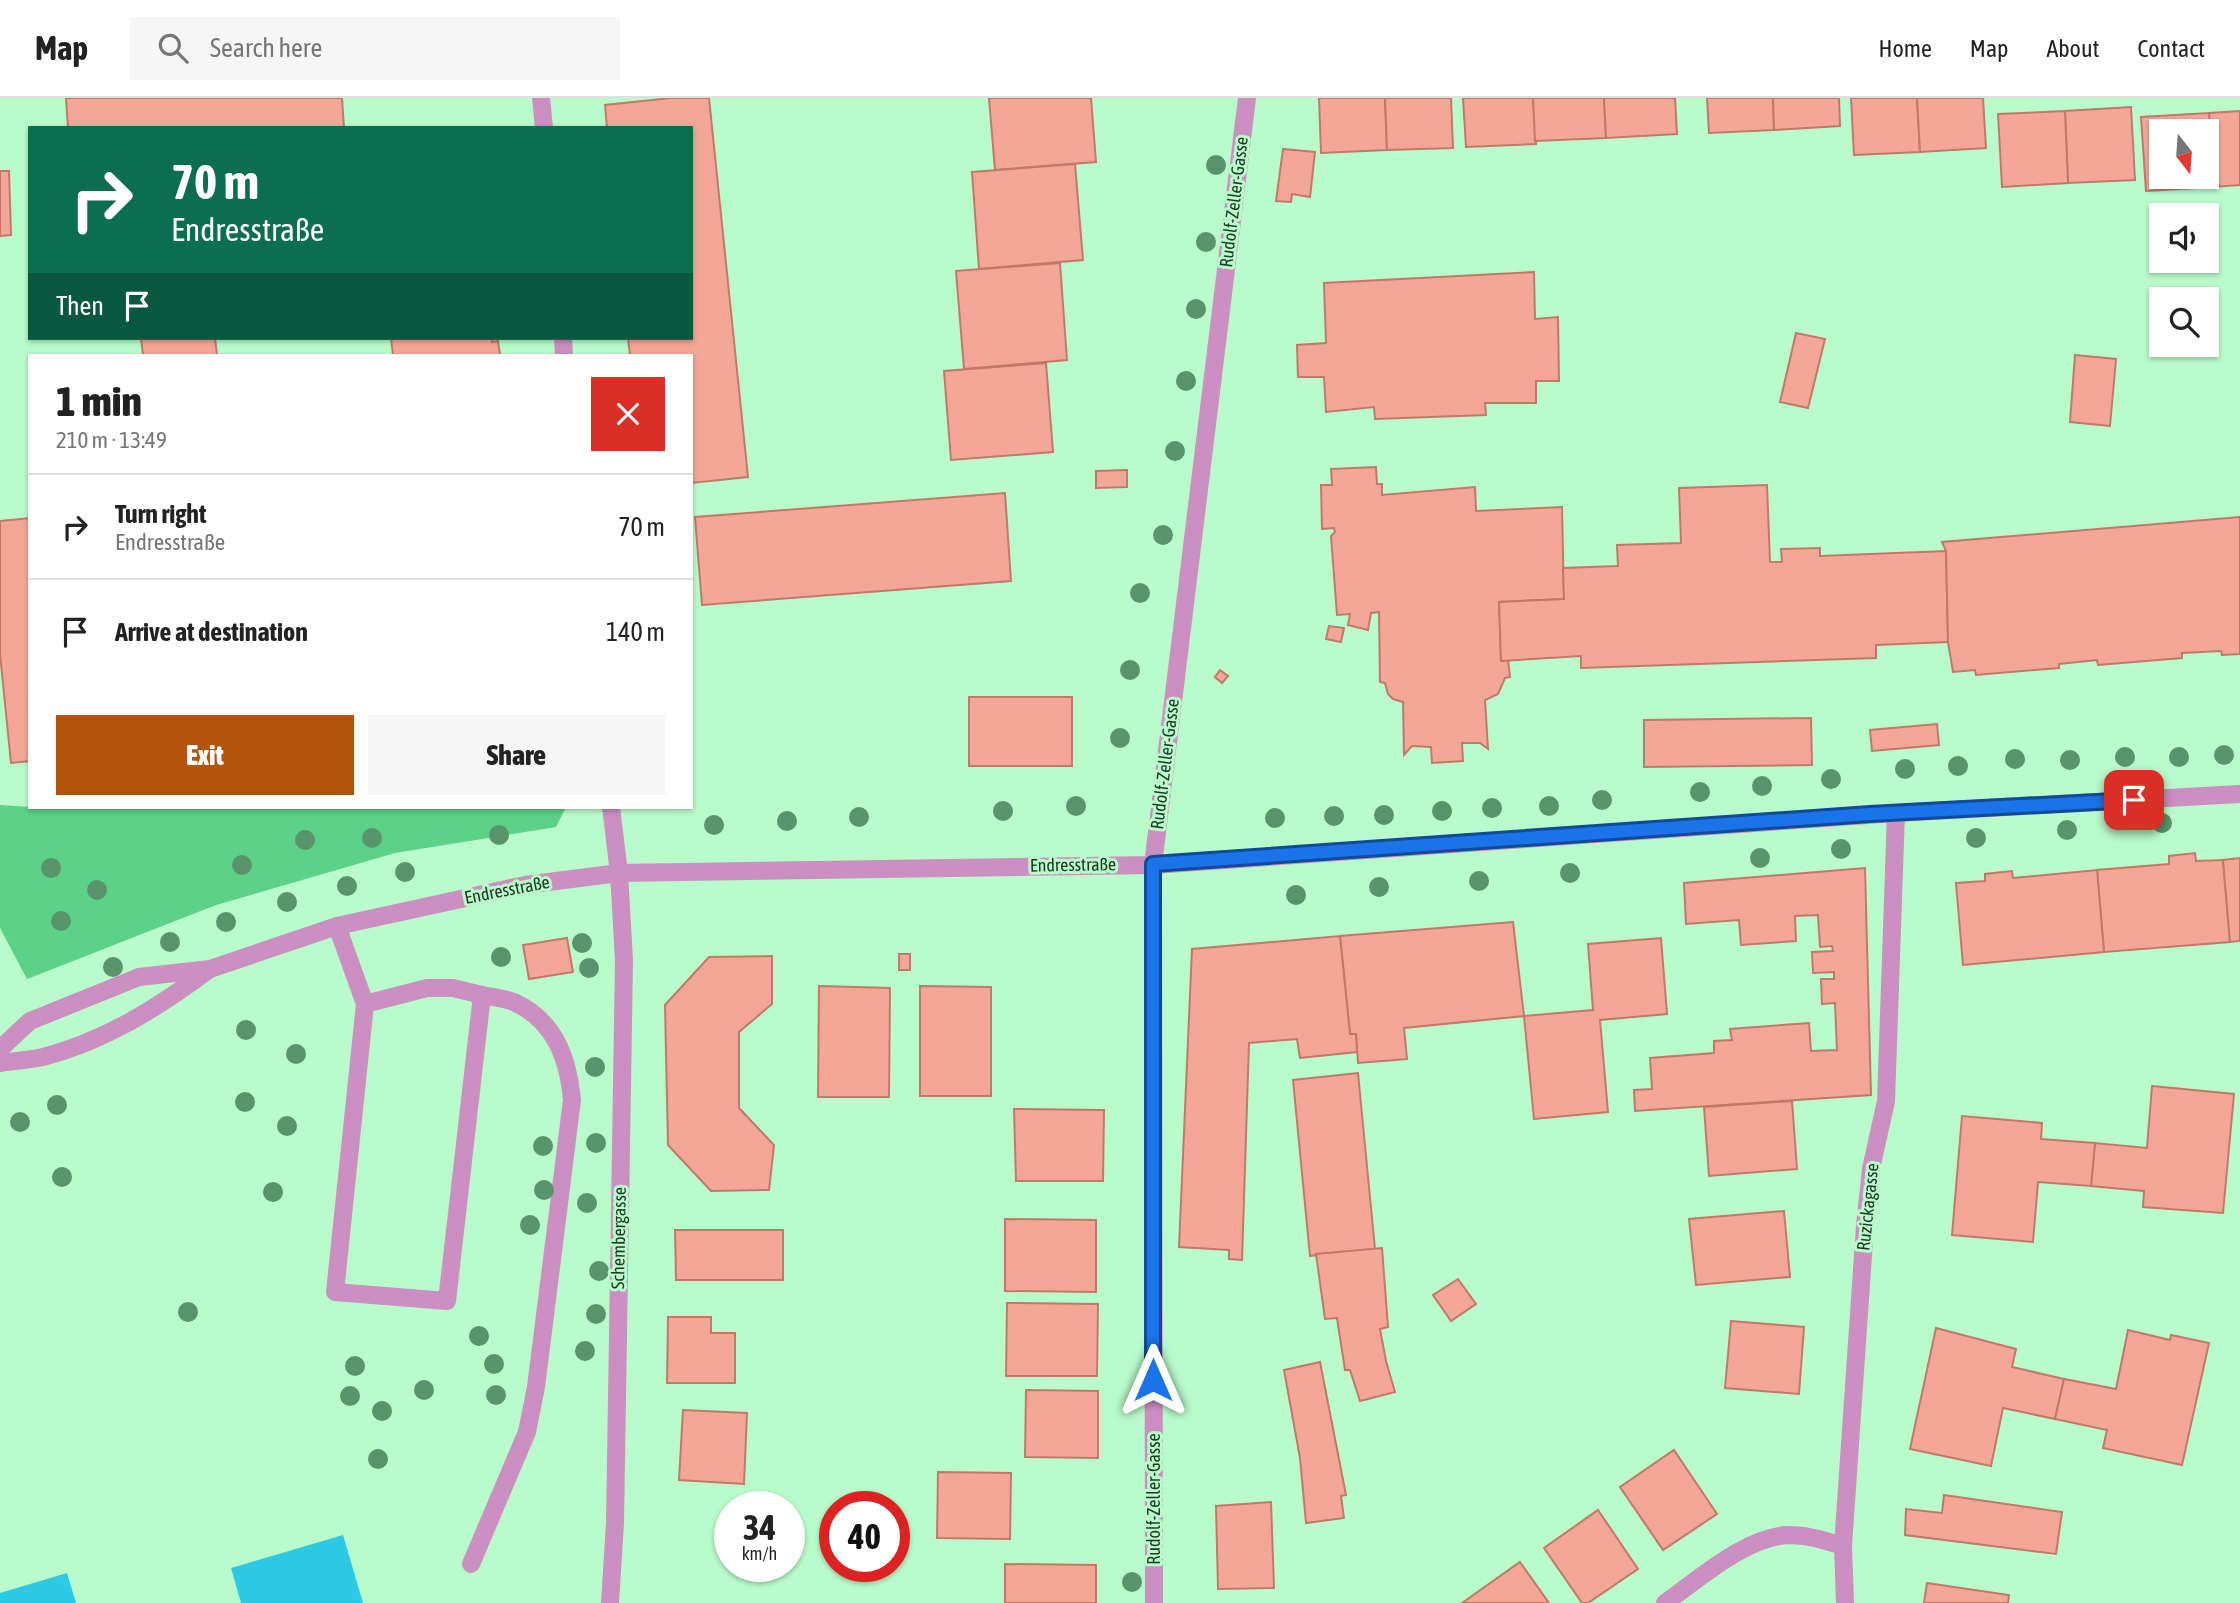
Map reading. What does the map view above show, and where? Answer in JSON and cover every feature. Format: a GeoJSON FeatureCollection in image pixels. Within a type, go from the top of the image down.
{"type":"FeatureCollection","features":[{"type":"Feature","properties":{"kind":"street"},"geometry":{"type":"LineString","coordinates":[[541,98],[544,126]]}},
{"type":"Feature","properties":{"kind":"street","name":"Rudolf-Zeller-Gasse"},"geometry":{"type":"LineString","coordinates":[[1154,1603],[1153,864],[1247,98]]}},
{"type":"Feature","properties":{"kind":"street","name":"Endresstraße"},"geometry":{"type":"LineString","coordinates":[[0,1049],[30,1021],[138,977],[210,969],[337,926],[525,885],[619,873],[1153,864],[1896,813],[2240,794]]}},
{"type":"Feature","properties":{"kind":"street","name":"Schembergasse"},"geometry":{"type":"LineString","coordinates":[[610,1603],[615,1523],[624,960],[619,873],[611,809]]}},
{"type":"Feature","properties":{"kind":"street","name":"Ruzickagasse"},"geometry":{"type":"LineString","coordinates":[[1845,1603],[1843,1546],[1865,1226],[1871,1169],[1886,1101],[1896,813]]}},
{"type":"Feature","properties":{"kind":"street"},"geometry":{"type":"LineString","coordinates":[[337,926],[365,1004],[335,1292],[447,1301],[482,995]]}},
{"type":"Feature","properties":{"kind":"street","name":"Endresstraße"},"geometry":{"type":"LineString","coordinates":[[0,1063],[42,1057],[97,1039],[157,1008],[210,969]]}},
{"type":"Feature","properties":{"kind":"street"},"geometry":{"type":"LineString","coordinates":[[365,1004],[427,988],[453,988],[513,1002],[540,1019],[566,1057],[572,1100],[536,1387],[527,1432],[471,1564]]}},
{"type":"Feature","properties":{"kind":"street"},"geometry":{"type":"LineString","coordinates":[[1665,1603],[1737,1553],[1769,1538],[1807,1536],[1843,1546]]}},
{"type":"Feature","properties":{"kind":"green space"},"geometry":{"type":"Polygon","coordinates":[[[0,805],[28,807],[28,809],[565,809],[556,827],[395,853],[216,905],[27,979],[0,928],[0,805]]]}},
{"type":"Feature","properties":{"kind":"water"},"geometry":{"type":"Polygon","coordinates":[[[343,1535],[363,1603],[241,1603],[231,1568],[343,1535]]]}},
{"type":"Feature","properties":{"kind":"water"},"geometry":{"type":"Polygon","coordinates":[[[67,1573],[76,1603],[0,1603],[0,1593],[67,1573]]]}},
{"type":"Feature","properties":{"kind":"building"},"geometry":{"type":"Polygon","coordinates":[[[66,98],[342,98],[344,126],[68,126],[66,98]]]}},
{"type":"Feature","properties":{"kind":"building"},"geometry":{"type":"Polygon","coordinates":[[[671,98],[709,98],[748,477],[693,483],[693,354],[630,354],[628,340],[693,340],[693,126],[607,126],[605,105],[671,98]]]}},
{"type":"Feature","properties":{"kind":"building"},"geometry":{"type":"Polygon","coordinates":[[[989,98],[1091,98],[1096,162],[995,170],[989,98]]]}},
{"type":"Feature","properties":{"kind":"building"},"geometry":{"type":"Polygon","coordinates":[[[1319,98],[1385,98],[1387,150],[1321,153],[1319,98]]]}},
{"type":"Feature","properties":{"kind":"building"},"geometry":{"type":"Polygon","coordinates":[[[1385,98],[1451,98],[1453,148],[1387,150],[1385,98]]]}},
{"type":"Feature","properties":{"kind":"building"},"geometry":{"type":"Polygon","coordinates":[[[1463,98],[1533,98],[1536,144],[1466,147],[1463,98]]]}},
{"type":"Feature","properties":{"kind":"building"},"geometry":{"type":"Polygon","coordinates":[[[1533,98],[1604,98],[1606,138],[1535,141],[1533,98]]]}},
{"type":"Feature","properties":{"kind":"building"},"geometry":{"type":"Polygon","coordinates":[[[1604,98],[1675,98],[1677,134],[1606,138],[1604,98]]]}},
{"type":"Feature","properties":{"kind":"building"},"geometry":{"type":"Polygon","coordinates":[[[1707,98],[1773,98],[1774,130],[1709,133],[1707,98]]]}},
{"type":"Feature","properties":{"kind":"building"},"geometry":{"type":"Polygon","coordinates":[[[1773,98],[1839,98],[1840,126],[1774,130],[1773,98]]]}},
{"type":"Feature","properties":{"kind":"building"},"geometry":{"type":"Polygon","coordinates":[[[1851,98],[1917,98],[1920,152],[1854,155],[1851,98]]]}},
{"type":"Feature","properties":{"kind":"building"},"geometry":{"type":"Polygon","coordinates":[[[1917,98],[1983,98],[1986,148],[1920,152],[1917,98]]]}},
{"type":"Feature","properties":{"kind":"building"},"geometry":{"type":"Polygon","coordinates":[[[2131,107],[2135,180],[2068,183],[2065,111],[2131,107]]]}},
{"type":"Feature","properties":{"kind":"building"},"geometry":{"type":"Polygon","coordinates":[[[2065,111],[2068,183],[2002,187],[1998,114],[2065,111]]]}},
{"type":"Feature","properties":{"kind":"building"},"geometry":{"type":"Polygon","coordinates":[[[2240,111],[2240,185],[2219,187],[2219,119],[2209,119],[2209,113],[2240,111]]]}},
{"type":"Feature","properties":{"kind":"building"},"geometry":{"type":"Polygon","coordinates":[[[2209,113],[2209,119],[2149,119],[2149,189],[2180,189],[2146,191],[2141,117],[2209,113]]]}},
{"type":"Feature","properties":{"kind":"building"},"geometry":{"type":"Polygon","coordinates":[[[1283,149],[1315,152],[1310,197],[1292,194],[1291,202],[1276,201],[1283,149]]]}},
{"type":"Feature","properties":{"kind":"building"},"geometry":{"type":"Polygon","coordinates":[[[1075,164],[1083,260],[979,269],[972,172],[1075,164]]]}},
{"type":"Feature","properties":{"kind":"building"},"geometry":{"type":"Polygon","coordinates":[[[0,171],[9,171],[11,235],[0,236],[0,171]]]}},
{"type":"Feature","properties":{"kind":"building"},"geometry":{"type":"Polygon","coordinates":[[[1060,263],[1067,360],[964,369],[956,271],[1060,263]]]}},
{"type":"Feature","properties":{"kind":"building"},"geometry":{"type":"Polygon","coordinates":[[[1534,272],[1535,319],[1558,317],[1559,381],[1536,381],[1536,403],[1485,403],[1486,415],[1375,419],[1374,407],[1326,412],[1324,377],[1298,377],[1297,345],[1326,343],[1324,283],[1534,272]]]}},
{"type":"Feature","properties":{"kind":"building"},"geometry":{"type":"Polygon","coordinates":[[[1796,333],[1825,339],[1808,408],[1780,402],[1796,333]]]}},
{"type":"Feature","properties":{"kind":"building"},"geometry":{"type":"Polygon","coordinates":[[[141,340],[215,340],[217,354],[143,354],[141,340]]]}},
{"type":"Feature","properties":{"kind":"building"},"geometry":{"type":"Polygon","coordinates":[[[391,340],[492,340],[498,341],[500,354],[393,354],[391,340]]]}},
{"type":"Feature","properties":{"kind":"building"},"geometry":{"type":"Polygon","coordinates":[[[2075,355],[2116,359],[2110,426],[2070,422],[2075,355]]]}},
{"type":"Feature","properties":{"kind":"building"},"geometry":{"type":"Polygon","coordinates":[[[1046,363],[1053,452],[951,460],[944,371],[1046,363]]]}},
{"type":"Feature","properties":{"kind":"building"},"geometry":{"type":"Polygon","coordinates":[[[1376,467],[1377,484],[1382,484],[1382,495],[1475,487],[1476,511],[1562,507],[1564,599],[1499,602],[1501,661],[1508,660],[1510,677],[1505,678],[1498,694],[1485,700],[1488,749],[1480,743],[1462,743],[1463,761],[1432,763],[1431,747],[1412,746],[1404,755],[1403,702],[1393,699],[1388,694],[1385,683],[1380,682],[1379,612],[1371,613],[1368,630],[1348,625],[1350,614],[1337,615],[1331,536],[1335,532],[1334,528],[1322,529],[1321,485],[1332,485],[1331,469],[1376,467]]]}},
{"type":"Feature","properties":{"kind":"building"},"geometry":{"type":"Polygon","coordinates":[[[1127,470],[1127,487],[1096,488],[1096,471],[1127,470]]]}},
{"type":"Feature","properties":{"kind":"building"},"geometry":{"type":"Polygon","coordinates":[[[1767,485],[1770,562],[1782,562],[1781,549],[1820,548],[1820,556],[1946,551],[1948,642],[1876,645],[1876,658],[1581,668],[1581,656],[1501,661],[1499,602],[1564,599],[1563,568],[1618,566],[1617,545],[1681,543],[1679,488],[1767,485]]]}},
{"type":"Feature","properties":{"kind":"building"},"geometry":{"type":"Polygon","coordinates":[[[1005,493],[1011,581],[702,605],[695,517],[1005,493]]]}},
{"type":"Feature","properties":{"kind":"building"},"geometry":{"type":"Polygon","coordinates":[[[2240,517],[2240,654],[2222,655],[2221,651],[2182,653],[2182,658],[2098,665],[2097,660],[2059,664],[2059,668],[1976,675],[1975,670],[1953,672],[1948,642],[1946,551],[1942,542],[2240,517]]]}},
{"type":"Feature","properties":{"kind":"building"},"geometry":{"type":"Polygon","coordinates":[[[28,518],[28,761],[11,763],[0,654],[0,521],[28,518]]]}},
{"type":"Feature","properties":{"kind":"building"},"geometry":{"type":"Polygon","coordinates":[[[1329,626],[1344,628],[1341,642],[1326,639],[1329,626]]]}},
{"type":"Feature","properties":{"kind":"building"},"geometry":{"type":"Polygon","coordinates":[[[1220,670],[1228,676],[1222,683],[1215,677],[1220,670]]]}},
{"type":"Feature","properties":{"kind":"building"},"geometry":{"type":"Polygon","coordinates":[[[969,697],[1072,697],[1072,766],[969,766],[969,697]]]}},
{"type":"Feature","properties":{"kind":"building"},"geometry":{"type":"Polygon","coordinates":[[[1811,718],[1812,765],[1644,767],[1644,720],[1811,718]]]}},
{"type":"Feature","properties":{"kind":"building"},"geometry":{"type":"Polygon","coordinates":[[[1937,724],[1939,745],[1872,751],[1870,730],[1937,724]]]}},
{"type":"Feature","properties":{"kind":"building"},"geometry":{"type":"Polygon","coordinates":[[[2195,853],[2196,861],[2223,860],[2230,942],[2104,952],[2097,870],[2169,864],[2169,856],[2195,853]]]}},
{"type":"Feature","properties":{"kind":"building"},"geometry":{"type":"Polygon","coordinates":[[[2240,858],[2240,941],[2230,942],[2223,860],[2240,858]]]}},
{"type":"Feature","properties":{"kind":"building"},"geometry":{"type":"Polygon","coordinates":[[[1865,868],[1871,1095],[1635,1111],[1634,1090],[1652,1089],[1650,1058],[1714,1053],[1714,1041],[1732,1040],[1730,1029],[1809,1023],[1811,1051],[1837,1050],[1835,1003],[1822,1004],[1821,979],[1834,979],[1834,972],[1813,973],[1812,952],[1833,951],[1832,946],[1820,947],[1818,915],[1795,916],[1796,941],[1741,945],[1739,920],[1686,924],[1684,883],[1865,868]]]}},
{"type":"Feature","properties":{"kind":"building"},"geometry":{"type":"Polygon","coordinates":[[[2097,870],[2104,952],[1963,965],[1956,883],[1985,881],[1985,874],[2012,871],[2013,878],[2097,870]]]}},
{"type":"Feature","properties":{"kind":"building"},"geometry":{"type":"Polygon","coordinates":[[[1513,922],[1524,1016],[1404,1028],[1407,1059],[1358,1063],[1356,1034],[1350,1034],[1340,936],[1513,922]]]}},
{"type":"Feature","properties":{"kind":"building"},"geometry":{"type":"Polygon","coordinates":[[[1340,936],[1350,1034],[1356,1034],[1357,1052],[1300,1058],[1297,1039],[1249,1043],[1242,1260],[1229,1259],[1229,1250],[1179,1247],[1192,949],[1340,936]]]}},
{"type":"Feature","properties":{"kind":"building"},"geometry":{"type":"Polygon","coordinates":[[[567,938],[573,972],[529,979],[523,945],[567,938]]]}},
{"type":"Feature","properties":{"kind":"building"},"geometry":{"type":"Polygon","coordinates":[[[1661,938],[1667,1014],[1600,1020],[1608,1112],[1534,1119],[1524,1016],[1593,1010],[1588,944],[1661,938]]]}},
{"type":"Feature","properties":{"kind":"building"},"geometry":{"type":"Polygon","coordinates":[[[899,954],[910,954],[910,970],[899,970],[899,954]]]}},
{"type":"Feature","properties":{"kind":"building"},"geometry":{"type":"Polygon","coordinates":[[[772,956],[772,1004],[739,1032],[739,1108],[774,1145],[769,1190],[711,1191],[668,1145],[665,1005],[709,957],[772,956]]]}},
{"type":"Feature","properties":{"kind":"building"},"geometry":{"type":"Polygon","coordinates":[[[819,986],[890,988],[889,1097],[818,1097],[819,986]]]}},
{"type":"Feature","properties":{"kind":"building"},"geometry":{"type":"Polygon","coordinates":[[[920,986],[991,987],[991,1096],[920,1096],[920,986]]]}},
{"type":"Feature","properties":{"kind":"building"},"geometry":{"type":"Polygon","coordinates":[[[1358,1073],[1375,1249],[1310,1256],[1293,1080],[1358,1073]]]}},
{"type":"Feature","properties":{"kind":"building"},"geometry":{"type":"Polygon","coordinates":[[[2152,1086],[2234,1094],[2223,1213],[2143,1207],[2144,1191],[2091,1186],[2095,1143],[2147,1148],[2152,1086]]]}},
{"type":"Feature","properties":{"kind":"building"},"geometry":{"type":"Polygon","coordinates":[[[1792,1101],[1797,1169],[1709,1176],[1704,1107],[1792,1101]]]}},
{"type":"Feature","properties":{"kind":"building"},"geometry":{"type":"Polygon","coordinates":[[[1014,1109],[1104,1110],[1103,1181],[1016,1181],[1014,1109]]]}},
{"type":"Feature","properties":{"kind":"building"},"geometry":{"type":"Polygon","coordinates":[[[1962,1116],[2042,1123],[2041,1139],[2095,1143],[2091,1186],[2038,1182],[2033,1242],[1952,1235],[1962,1116]]]}},
{"type":"Feature","properties":{"kind":"building"},"geometry":{"type":"Polygon","coordinates":[[[1784,1211],[1790,1277],[1696,1285],[1689,1219],[1784,1211]]]}},
{"type":"Feature","properties":{"kind":"building"},"geometry":{"type":"Polygon","coordinates":[[[1005,1219],[1096,1220],[1096,1292],[1005,1291],[1005,1219]]]}},
{"type":"Feature","properties":{"kind":"building"},"geometry":{"type":"Polygon","coordinates":[[[675,1230],[783,1230],[783,1280],[676,1280],[675,1230]]]}},
{"type":"Feature","properties":{"kind":"building"},"geometry":{"type":"Polygon","coordinates":[[[1382,1248],[1388,1327],[1380,1329],[1395,1392],[1360,1401],[1350,1370],[1345,1370],[1337,1318],[1325,1319],[1316,1254],[1382,1248]]]}},
{"type":"Feature","properties":{"kind":"building"},"geometry":{"type":"Polygon","coordinates":[[[1458,1279],[1476,1304],[1451,1321],[1433,1295],[1458,1279]]]}},
{"type":"Feature","properties":{"kind":"building"},"geometry":{"type":"Polygon","coordinates":[[[1007,1303],[1098,1304],[1097,1376],[1006,1376],[1007,1303]]]}},
{"type":"Feature","properties":{"kind":"building"},"geometry":{"type":"Polygon","coordinates":[[[668,1317],[711,1317],[711,1333],[735,1333],[735,1383],[667,1383],[668,1317]]]}},
{"type":"Feature","properties":{"kind":"building"},"geometry":{"type":"Polygon","coordinates":[[[1731,1321],[1804,1327],[1799,1394],[1725,1388],[1731,1321]]]}},
{"type":"Feature","properties":{"kind":"building"},"geometry":{"type":"Polygon","coordinates":[[[1936,1328],[2016,1349],[2012,1367],[2064,1379],[2055,1419],[2003,1408],[1991,1466],[1910,1449],[1936,1328]]]}},
{"type":"Feature","properties":{"kind":"building"},"geometry":{"type":"Polygon","coordinates":[[[2128,1330],[2170,1340],[2171,1335],[2209,1343],[2182,1465],[2103,1448],[2107,1430],[2055,1419],[2064,1379],[2116,1389],[2128,1330]]]}},
{"type":"Feature","properties":{"kind":"building"},"geometry":{"type":"Polygon","coordinates":[[[1320,1362],[1346,1495],[1341,1496],[1344,1518],[1306,1523],[1300,1458],[1284,1370],[1320,1362]]]}},
{"type":"Feature","properties":{"kind":"building"},"geometry":{"type":"Polygon","coordinates":[[[1026,1390],[1098,1391],[1098,1458],[1025,1457],[1026,1390]]]}},
{"type":"Feature","properties":{"kind":"building"},"geometry":{"type":"Polygon","coordinates":[[[683,1410],[747,1413],[744,1484],[679,1480],[683,1410]]]}},
{"type":"Feature","properties":{"kind":"building"},"geometry":{"type":"Polygon","coordinates":[[[1674,1450],[1717,1514],[1663,1550],[1620,1487],[1674,1450]]]}},
{"type":"Feature","properties":{"kind":"building"},"geometry":{"type":"Polygon","coordinates":[[[938,1472],[1011,1473],[1010,1539],[937,1538],[938,1472]]]}},
{"type":"Feature","properties":{"kind":"building"},"geometry":{"type":"Polygon","coordinates":[[[1944,1495],[2062,1512],[2056,1554],[1905,1535],[1906,1509],[1942,1513],[1944,1495]]]}},
{"type":"Feature","properties":{"kind":"building"},"geometry":{"type":"Polygon","coordinates":[[[1271,1502],[1274,1588],[1218,1589],[1216,1506],[1271,1502]]]}},
{"type":"Feature","properties":{"kind":"building"},"geometry":{"type":"Polygon","coordinates":[[[1598,1510],[1638,1569],[1588,1603],[1582,1603],[1544,1548],[1598,1510]]]}},
{"type":"Feature","properties":{"kind":"building"},"geometry":{"type":"Polygon","coordinates":[[[1520,1562],[1549,1603],[1462,1603],[1520,1562]]]}},
{"type":"Feature","properties":{"kind":"building"},"geometry":{"type":"Polygon","coordinates":[[[1005,1564],[1096,1565],[1096,1603],[1005,1603],[1005,1564]]]}},
{"type":"Feature","properties":{"kind":"building"},"geometry":{"type":"Polygon","coordinates":[[[1927,1583],[2009,1595],[2008,1603],[1924,1603],[1927,1583]]]}},
{"type":"Feature","properties":{"kind":"route"},"geometry":{"type":"LineString","coordinates":[[1153,1380],[1153,864],[1870,814],[2134,800]]}}]}
